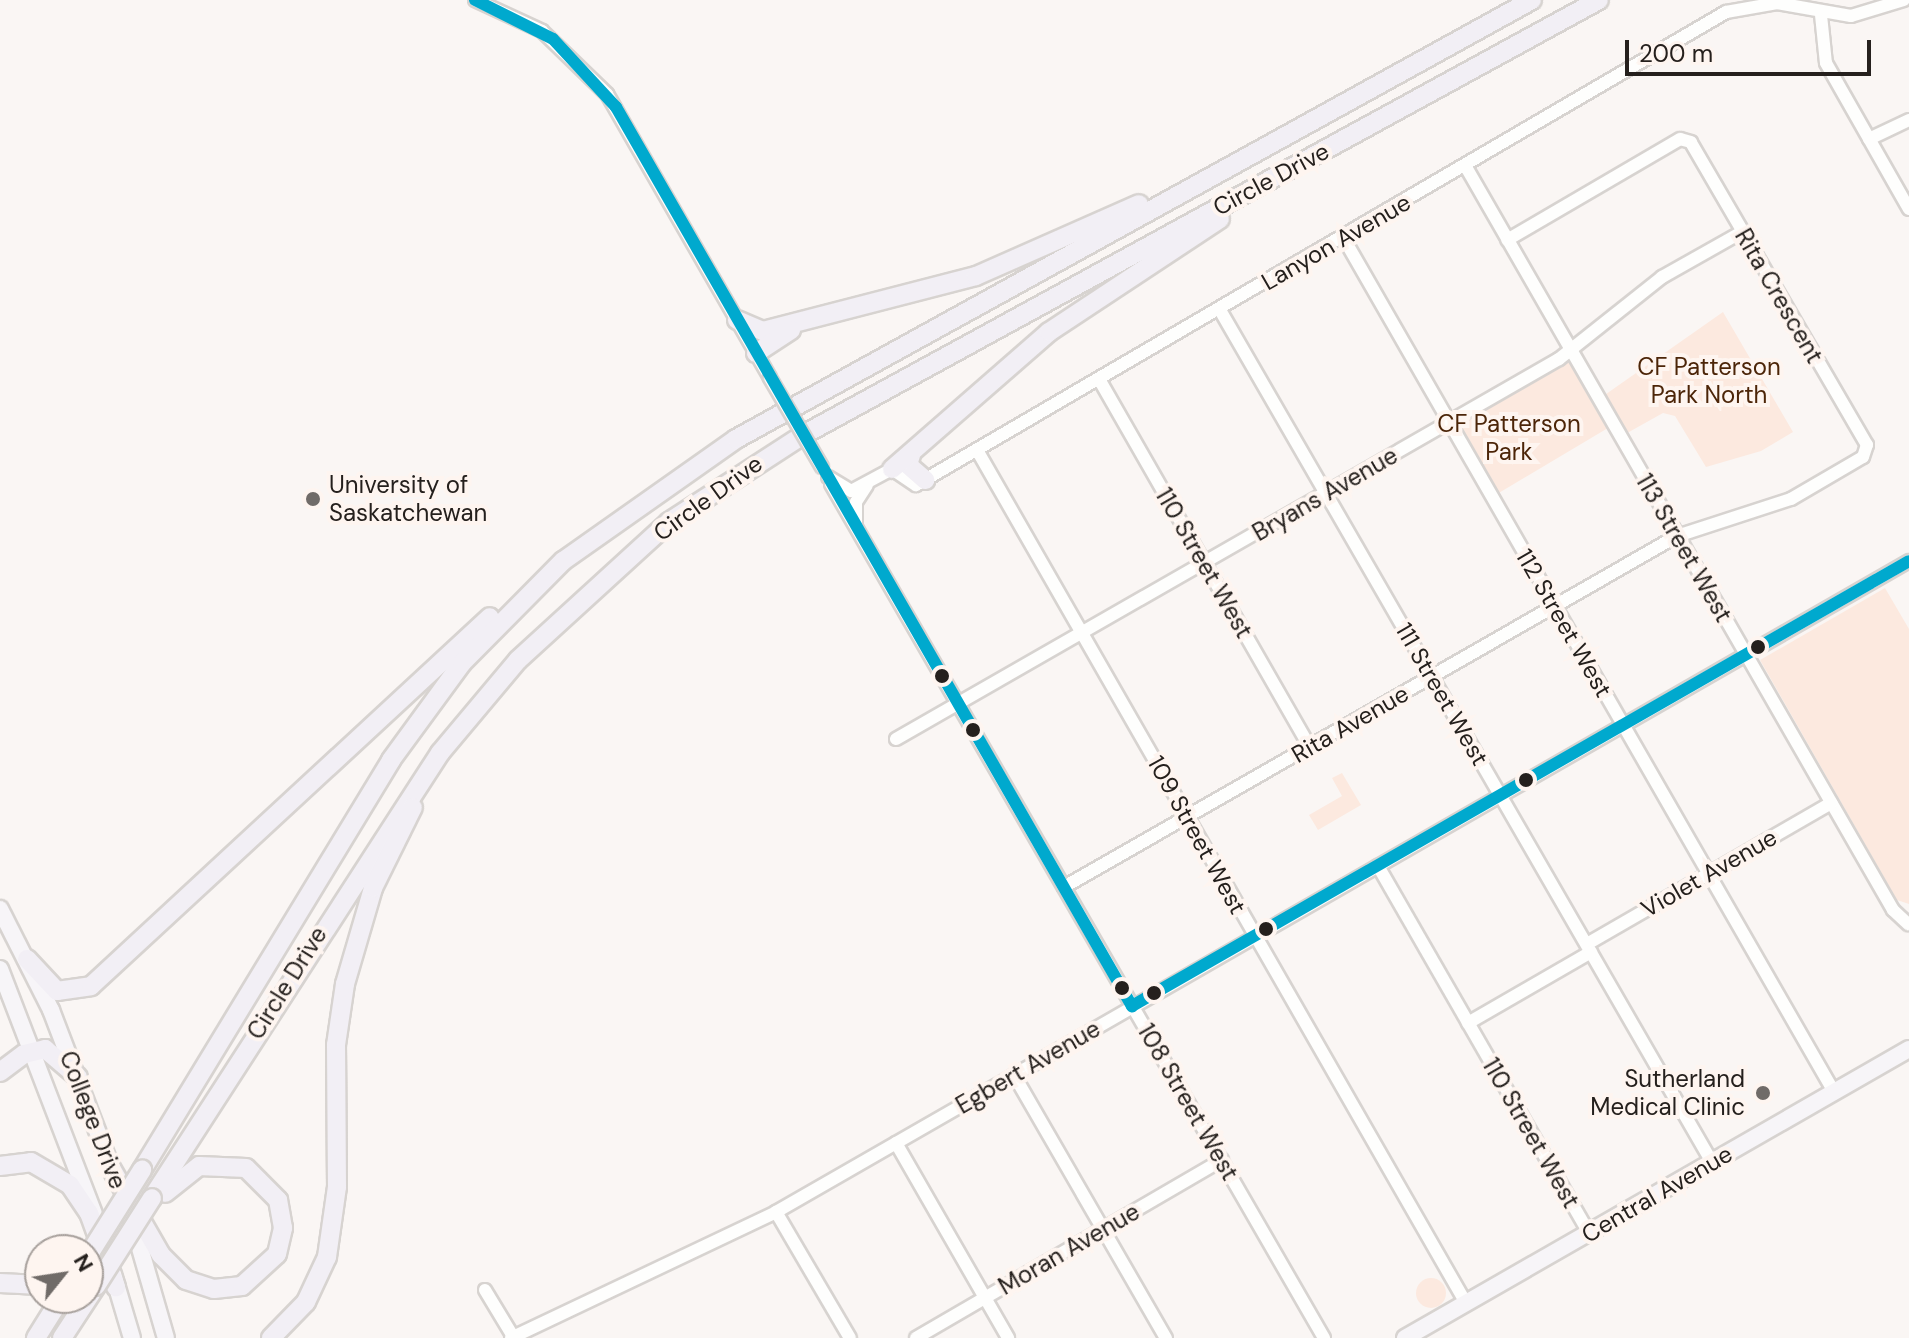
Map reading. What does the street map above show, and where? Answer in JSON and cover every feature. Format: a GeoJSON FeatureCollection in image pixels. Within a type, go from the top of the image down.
{"type":"FeatureCollection","features":[{"type":"Feature","properties":{"kind":"highway","name":"Circle Drive"},"geometry":{"type":"LineString","coordinates":[[101,1234],[391,760],[471,653],[590,539],[736,439],[1532,0]]}},
{"type":"Feature","properties":{"kind":"highway","name":"Circle Drive"},"geometry":{"type":"LineString","coordinates":[[62,1338],[137,1221],[154,1201],[398,810],[518,660],[669,522],[743,468],[1599,0]]}},
{"type":"Feature","properties":{"kind":"highway"},"geometry":{"type":"LineString","coordinates":[[737,320],[763,331],[976,276],[1287,136]]}},
{"type":"Feature","properties":{"kind":"highway"},"geometry":{"type":"LineString","coordinates":[[892,469],[1049,332],[1281,176]]}},
{"type":"Feature","properties":{"kind":"highway"},"geometry":{"type":"LineString","coordinates":[[756,353],[814,316]]}},
{"type":"Feature","properties":{"kind":"highway"},"geometry":{"type":"LineString","coordinates":[[911,455],[908,465],[919,483]]}},
{"type":"Feature","properties":{"kind":"highway"},"geometry":{"type":"LineString","coordinates":[[27,959],[57,991],[91,986],[474,630],[590,539]]}},
{"type":"Feature","properties":{"kind":"highway"},"geometry":{"type":"LineString","coordinates":[[272,1338],[306,1302],[329,1249],[337,1187],[340,1016],[369,899],[418,798],[518,660]]}},
{"type":"Feature","properties":{"kind":"highway"},"geometry":{"type":"LineString","coordinates":[[0,1072],[34,1050],[51,1051],[78,1077]]}},
{"type":"Feature","properties":{"kind":"highway"},"geometry":{"type":"LineString","coordinates":[[0,1166],[31,1162],[70,1185],[89,1213],[116,1287]]}},
{"type":"Feature","properties":{"kind":"highway"},"geometry":{"type":"LineString","coordinates":[[111,1168],[161,1255],[201,1287],[229,1289],[255,1279],[281,1243],[278,1200],[258,1175],[234,1164],[190,1170],[154,1201]]}},
{"type":"Feature","properties":{"kind":"highway"},"geometry":{"type":"LineString","coordinates":[[98,1234],[107,1225]]}},
{"type":"Feature","properties":{"kind":"highway"},"geometry":{"type":"LineString","coordinates":[[0,1283],[24,1284]]}},
{"type":"Feature","properties":{"kind":"highway"},"geometry":{"type":"LineString","coordinates":[[36,1338],[51,1314]]}},
{"type":"Feature","properties":{"kind":"main road","name":"College Drive"},"geometry":{"type":"LineString","coordinates":[[0,909],[27,959],[78,1077],[166,1338]]}},
{"type":"Feature","properties":{"kind":"main road","name":"College Drive"},"geometry":{"type":"LineString","coordinates":[[0,969],[34,1050],[132,1338]]}},
{"type":"Feature","properties":{"kind":"main road","name":"Central Avenue"},"geometry":{"type":"LineString","coordinates":[[1405,1338],[1909,1049]]}},
{"type":"Feature","properties":{"kind":"street","name":"108 Street West"},"geometry":{"type":"LineString","coordinates":[[475,0],[530,23],[591,74],[737,320],[1324,1338]]}},
{"type":"Feature","properties":{"kind":"street"},"geometry":{"type":"LineString","coordinates":[[1904,0],[1871,14],[1821,15],[1826,63],[1909,209]]}},
{"type":"Feature","properties":{"kind":"street","name":"Lanyon Avenue"},"geometry":{"type":"LineString","coordinates":[[919,483],[1466,167],[1716,17],[1761,3],[1821,15]]}},
{"type":"Feature","properties":{"kind":"street"},"geometry":{"type":"LineString","coordinates":[[1869,139],[1909,120]]}},
{"type":"Feature","properties":{"kind":"street","name":"Rita Crescent"},"geometry":{"type":"LineString","coordinates":[[1507,240],[1680,139],[1691,142],[1867,445],[1863,457],[1791,499],[1677,536]]}},
{"type":"Feature","properties":{"kind":"street","name":"113 Street West"},"geometry":{"type":"LineString","coordinates":[[1466,167],[1893,910],[1908,924]]}},
{"type":"Feature","properties":{"kind":"street","name":"Bryans Avenue"},"geometry":{"type":"LineString","coordinates":[[896,739],[1448,423],[1570,349],[1662,277],[1742,232]]}},
{"type":"Feature","properties":{"kind":"street","name":"112 Street West"},"geometry":{"type":"LineString","coordinates":[[1343,237],[1834,1092]]}},
{"type":"Feature","properties":{"kind":"street","name":"111 Street West"},"geometry":{"type":"LineString","coordinates":[[1220,310],[1712,1162]]}},
{"type":"Feature","properties":{"kind":"street","name":"110 Street West"},"geometry":{"type":"LineString","coordinates":[[1099,379],[1309,746]]}},
{"type":"Feature","properties":{"kind":"street","name":"109 Street West"},"geometry":{"type":"LineString","coordinates":[[977,450],[1466,1303]]}},
{"type":"Feature","properties":{"kind":"street"},"geometry":{"type":"LineString","coordinates":[[825,472],[843,490],[867,485],[892,469],[919,483]]}},
{"type":"Feature","properties":{"kind":"street"},"geometry":{"type":"LineString","coordinates":[[856,526],[856,502],[867,485]]}},
{"type":"Feature","properties":{"kind":"street","name":"Rita Avenue"},"geometry":{"type":"LineString","coordinates":[[1064,887],[1677,536]]}},
{"type":"Feature","properties":{"kind":"street","name":"Egbert Avenue"},"geometry":{"type":"LineString","coordinates":[[513,1338],[776,1212],[1909,561]]}},
{"type":"Feature","properties":{"kind":"street","name":"Violet Avenue"},"geometry":{"type":"LineString","coordinates":[[1468,1023],[1709,873],[1831,803]]}},
{"type":"Feature","properties":{"kind":"street","name":"110 Street West"},"geometry":{"type":"LineString","coordinates":[[1378,866],[1589,1233]]}},
{"type":"Feature","properties":{"kind":"street"},"geometry":{"type":"LineString","coordinates":[[1014,1075],[1166,1338]]}},
{"type":"Feature","properties":{"kind":"street"},"geometry":{"type":"LineString","coordinates":[[896,1143],[1008,1338]]}},
{"type":"Feature","properties":{"kind":"street","name":"Moran Avenue"},"geometry":{"type":"LineString","coordinates":[[916,1338],[1222,1160]]}},
{"type":"Feature","properties":{"kind":"street"},"geometry":{"type":"LineString","coordinates":[[776,1212],[850,1338]]}},
{"type":"Feature","properties":{"kind":"street"},"geometry":{"type":"LineString","coordinates":[[485,1290],[513,1338]]}},
{"type":"Feature","properties":{"kind":"green space"},"geometry":{"type":"Polygon","coordinates":[[[1723,312],[1793,432],[1761,451],[1706,467],[1675,416],[1663,413],[1620,437],[1613,425],[1492,497],[1448,423],[1570,349],[1599,399],[1723,312]]]}},
{"type":"Feature","properties":{"kind":"green space"},"geometry":{"type":"Polygon","coordinates":[[[1885,588],[1909,629],[1909,904],[1897,900],[1760,660],[1885,588]]]}},
{"type":"Feature","properties":{"kind":"green space"},"geometry":{"type":"Polygon","coordinates":[[[1342,773],[1361,805],[1318,830],[1309,815],[1342,796],[1332,778],[1342,773]]]}},
{"type":"Feature","properties":{"kind":"green space"},"geometry":{"type":"Polygon","coordinates":[[[1431,1278],[1442,1282],[1446,1293],[1442,1304],[1431,1308],[1420,1304],[1416,1293],[1420,1282],[1431,1278]]]}},
{"type":"Feature","properties":{"kind":"transit line"},"geometry":{"type":"LineString","coordinates":[[475,0],[553,39],[616,107],[1132,1006],[1909,561]]}},
{"type":"Feature","properties":{"kind":"place","name":"University of Saskatchewan"},"geometry":{"type":"Point","coordinates":[313,499]}},
{"type":"Feature","properties":{"kind":"place","name":"Sutherland Medical Clinic"},"geometry":{"type":"Point","coordinates":[1763,1093]}},
{"type":"Feature","properties":{"kind":"park label","name":"CF Patterson Park North"},"geometry":{"type":"Point","coordinates":[1709,381]}},
{"type":"Feature","properties":{"kind":"park label","name":"CF Patterson Park"},"geometry":{"type":"Point","coordinates":[1509,438]}}]}
